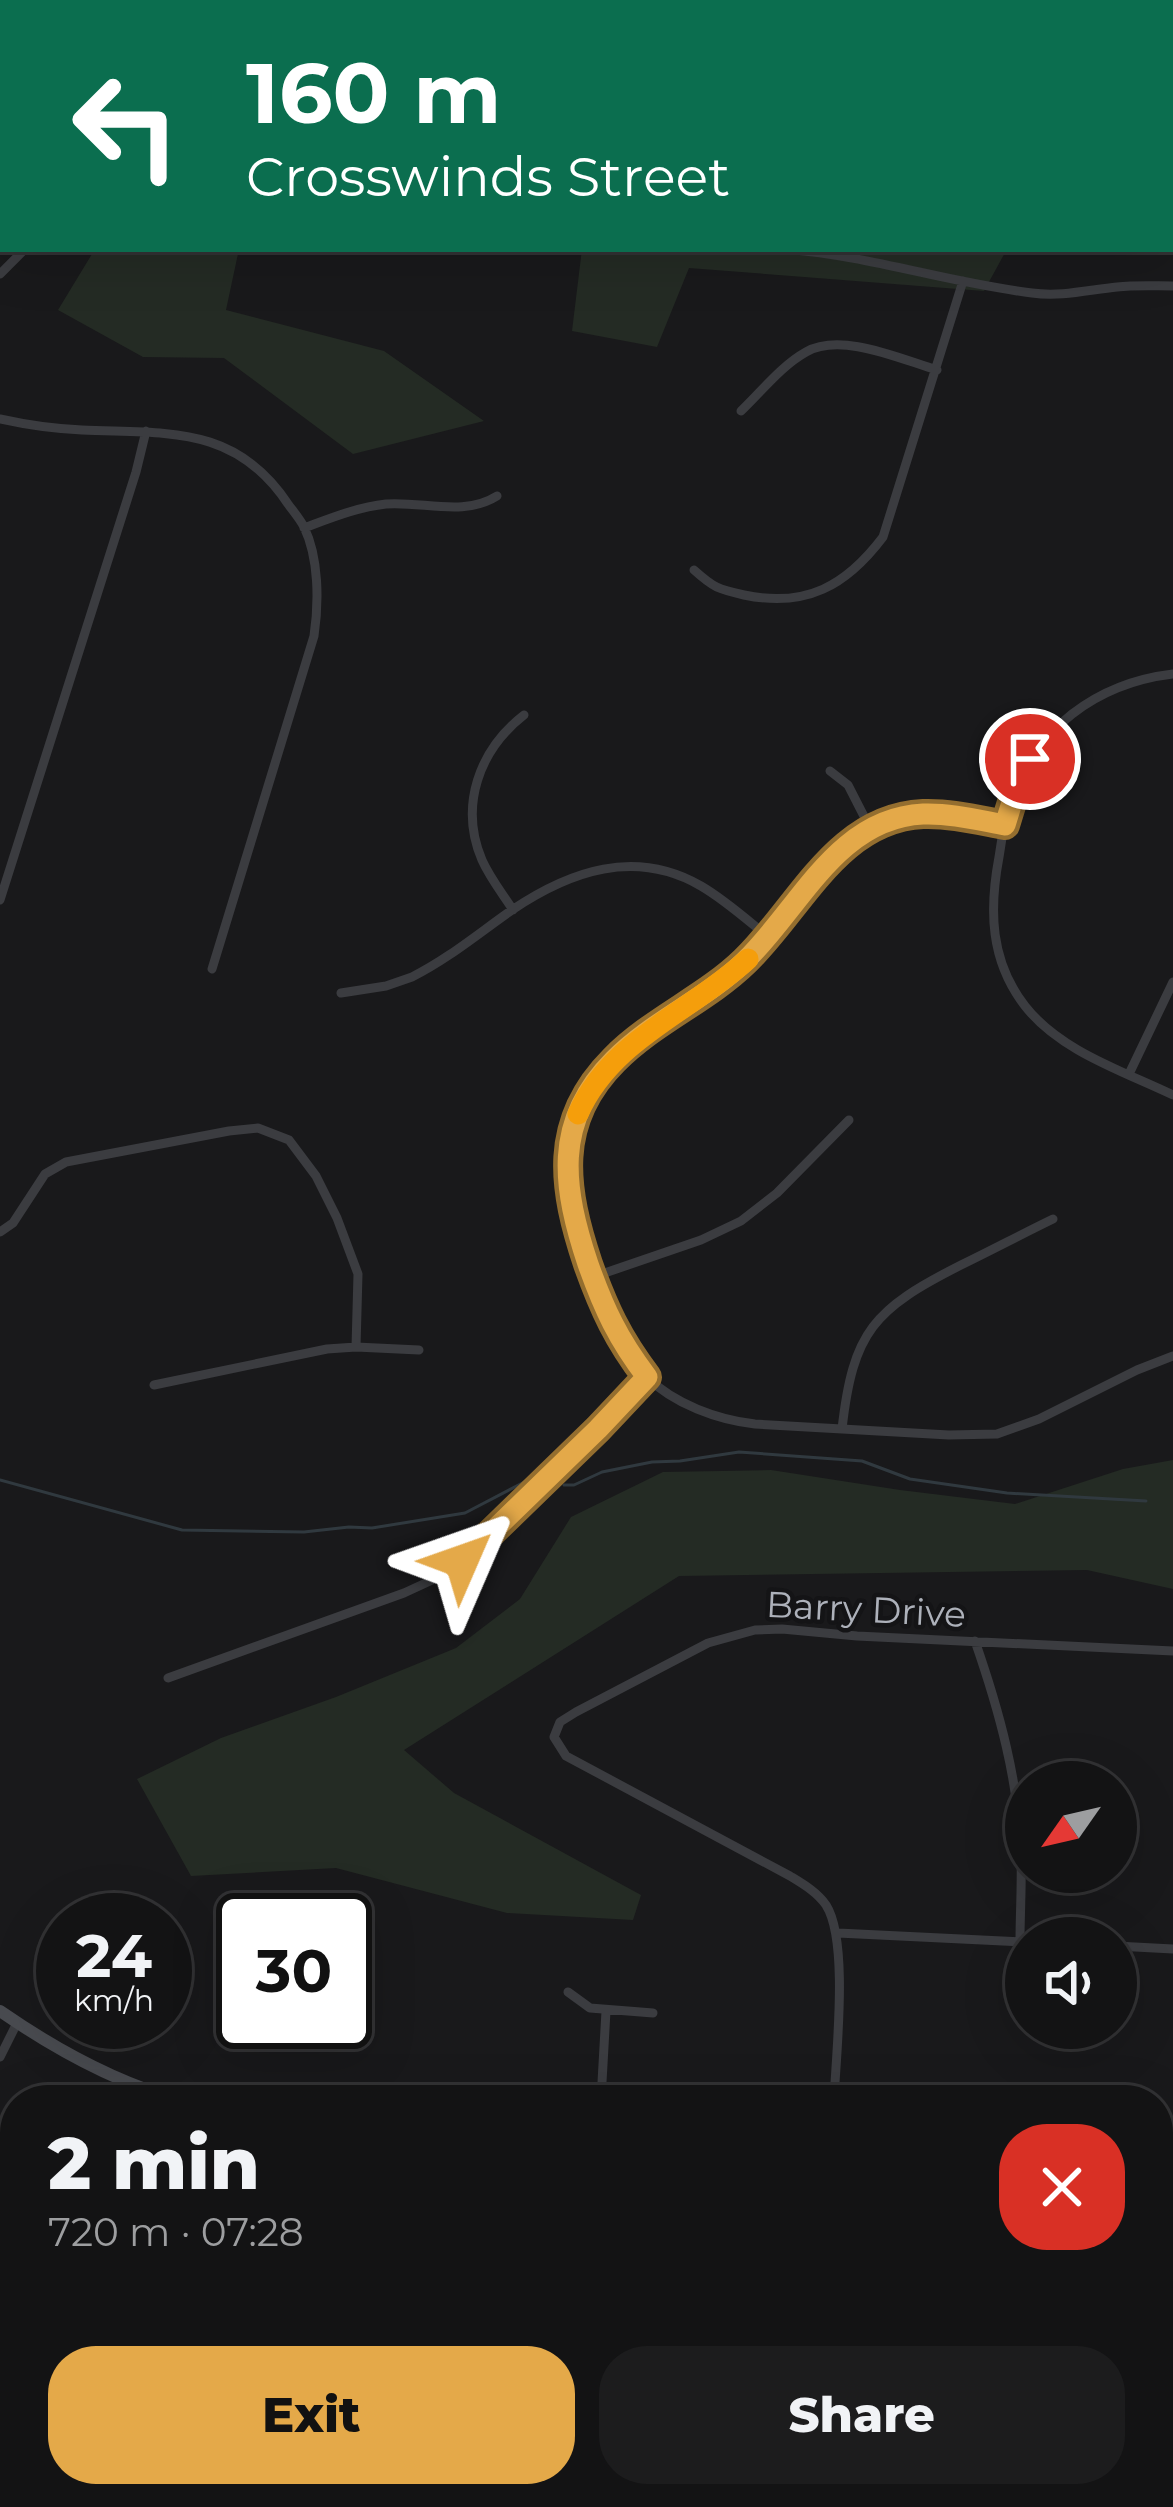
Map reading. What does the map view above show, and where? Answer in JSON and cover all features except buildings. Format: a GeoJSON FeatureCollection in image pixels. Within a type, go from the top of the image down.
{"type":"FeatureCollection","features":[{"type":"Feature","properties":{"kind":"main road"},"geometry":{"type":"LineString","coordinates":[[0,2011],[134,2085]]}},
{"type":"Feature","properties":{"kind":"street"},"geometry":{"type":"LineString","coordinates":[[0,274],[22,252]]}},
{"type":"Feature","properties":{"kind":"street"},"geometry":{"type":"LineString","coordinates":[[814,252],[1038,294],[1173,286]]}},
{"type":"Feature","properties":{"kind":"street"},"geometry":{"type":"LineString","coordinates":[[694,570],[715,589],[790,600],[820,592],[868,556],[883,536],[963,281]]}},
{"type":"Feature","properties":{"kind":"street"},"geometry":{"type":"LineString","coordinates":[[741,411],[792,362],[810,349],[829,344],[852,345],[937,370]]}},
{"type":"Feature","properties":{"kind":"street"},"geometry":{"type":"LineString","coordinates":[[0,419],[80,430],[194,436],[238,454],[272,482],[304,528],[317,589],[314,636],[212,969]]}},
{"type":"Feature","properties":{"kind":"street"},"geometry":{"type":"LineString","coordinates":[[0,900],[146,431]]}},
{"type":"Feature","properties":{"kind":"street"},"geometry":{"type":"LineString","coordinates":[[304,528],[371,506],[464,507],[497,496]]}},
{"type":"Feature","properties":{"kind":"street"},"geometry":{"type":"LineString","coordinates":[[1173,674],[1132,681],[1092,699],[1058,725],[1030,759],[1005,825],[992,913],[997,948],[1027,1009],[1071,1045],[1173,1095]]}},
{"type":"Feature","properties":{"kind":"street"},"geometry":{"type":"LineString","coordinates":[[513,910],[481,857],[473,805],[478,775],[488,754],[505,729],[524,715]]}},
{"type":"Feature","properties":{"kind":"street"},"geometry":{"type":"LineString","coordinates":[[830,771],[848,785],[869,828]]}},
{"type":"Feature","properties":{"kind":"street"},"geometry":{"type":"LineString","coordinates":[[1005,825],[921,814],[896,818],[869,828],[838,852],[727,977],[620,1053],[600,1075],[570,1139],[567,1180],[573,1219],[613,1329],[647,1377],[678,1399],[727,1420],[949,1436],[997,1434],[1173,1356]]}},
{"type":"Feature","properties":{"kind":"street"},"geometry":{"type":"LineString","coordinates":[[340,993],[412,977],[550,886],[578,874],[613,868],[646,868],[699,885],[767,936]]}},
{"type":"Feature","properties":{"kind":"street"},"geometry":{"type":"LineString","coordinates":[[1129,1074],[1173,982]]}},
{"type":"Feature","properties":{"kind":"street"},"geometry":{"type":"LineString","coordinates":[[593,1277],[701,1240],[741,1221],[777,1193],[849,1120]]}},
{"type":"Feature","properties":{"kind":"street"},"geometry":{"type":"LineString","coordinates":[[0,1232],[13,1223],[45,1174],[66,1162],[258,1128],[289,1140],[316,1176],[337,1218],[358,1274],[356,1347]]}},
{"type":"Feature","properties":{"kind":"street"},"geometry":{"type":"LineString","coordinates":[[842,1429],[855,1360],[886,1310],[916,1288],[1053,1219]]}},
{"type":"Feature","properties":{"kind":"street"},"geometry":{"type":"LineString","coordinates":[[154,1385],[327,1349],[419,1350]]}},
{"type":"Feature","properties":{"kind":"street"},"geometry":{"type":"LineString","coordinates":[[168,1678],[443,1575],[484,1541],[647,1377]]}},
{"type":"Feature","properties":{"kind":"street","name":"Barry Drive"},"geometry":{"type":"LineString","coordinates":[[838,1934],[828,1908],[806,1886],[566,1756],[554,1730],[560,1722],[723,1637],[754,1630],[1173,1652]]}},
{"type":"Feature","properties":{"kind":"street"},"geometry":{"type":"LineString","coordinates":[[975,1641],[999,1715],[1018,1819],[1022,1917]]}},
{"type":"Feature","properties":{"kind":"street"},"geometry":{"type":"LineString","coordinates":[[834,2085],[838,1934],[1005,1941]]}},
{"type":"Feature","properties":{"kind":"street"},"geometry":{"type":"LineString","coordinates":[[1137,1947],[1173,1949]]}},
{"type":"Feature","properties":{"kind":"street"},"geometry":{"type":"LineString","coordinates":[[568,1992],[590,2008],[653,2013]]}},
{"type":"Feature","properties":{"kind":"street"},"geometry":{"type":"LineString","coordinates":[[602,2085],[606,2011]]}},
{"type":"Feature","properties":{"kind":"street"},"geometry":{"type":"LineString","coordinates":[[0,2057],[17,2023]]}},
{"type":"Feature","properties":{"kind":"shaded area"},"geometry":{"type":"Polygon","coordinates":[[[93,252],[238,252],[226,310],[384,351],[484,421],[353,454],[224,358],[143,357],[58,310],[93,252]]]}},
{"type":"Feature","properties":{"kind":"shaded area"},"geometry":{"type":"Polygon","coordinates":[[[582,252],[1005,252],[984,291],[689,268],[657,347],[572,331],[582,252]]]}},
{"type":"Feature","properties":{"kind":"shaded area"},"geometry":{"type":"Polygon","coordinates":[[[1173,1460],[1173,1589],[1087,1570],[679,1576],[404,1750],[454,1793],[641,1895],[633,1920],[507,1913],[336,1868],[191,1876],[137,1779],[221,1738],[456,1648],[520,1599],[571,1517],[663,1472],[771,1470],[1015,1504],[1123,1469],[1173,1460]]]}},
{"type":"Feature","properties":{"kind":"waterway"},"geometry":{"type":"LineString","coordinates":[[564,1485],[652,1462],[739,1452],[862,1461],[910,1479],[1007,1493],[1146,1501]]}},
{"type":"Feature","properties":{"kind":"waterway"},"geometry":{"type":"LineString","coordinates":[[0,1480],[182,1530],[304,1532],[372,1528],[465,1513],[532,1478]]}},
{"type":"Feature","properties":{"kind":"slow traffic"},"geometry":{"type":"LineString","coordinates":[[578,1114],[591,1087],[620,1053],[748,959]]}},
{"type":"Feature","properties":{"kind":"route"},"geometry":{"type":"LineString","coordinates":[[462,1561],[647,1377],[603,1307],[569,1199],[570,1139],[600,1075],[620,1053],[751,956],[851,840],[888,820],[921,814],[1005,825],[1030,759]]}}]}
